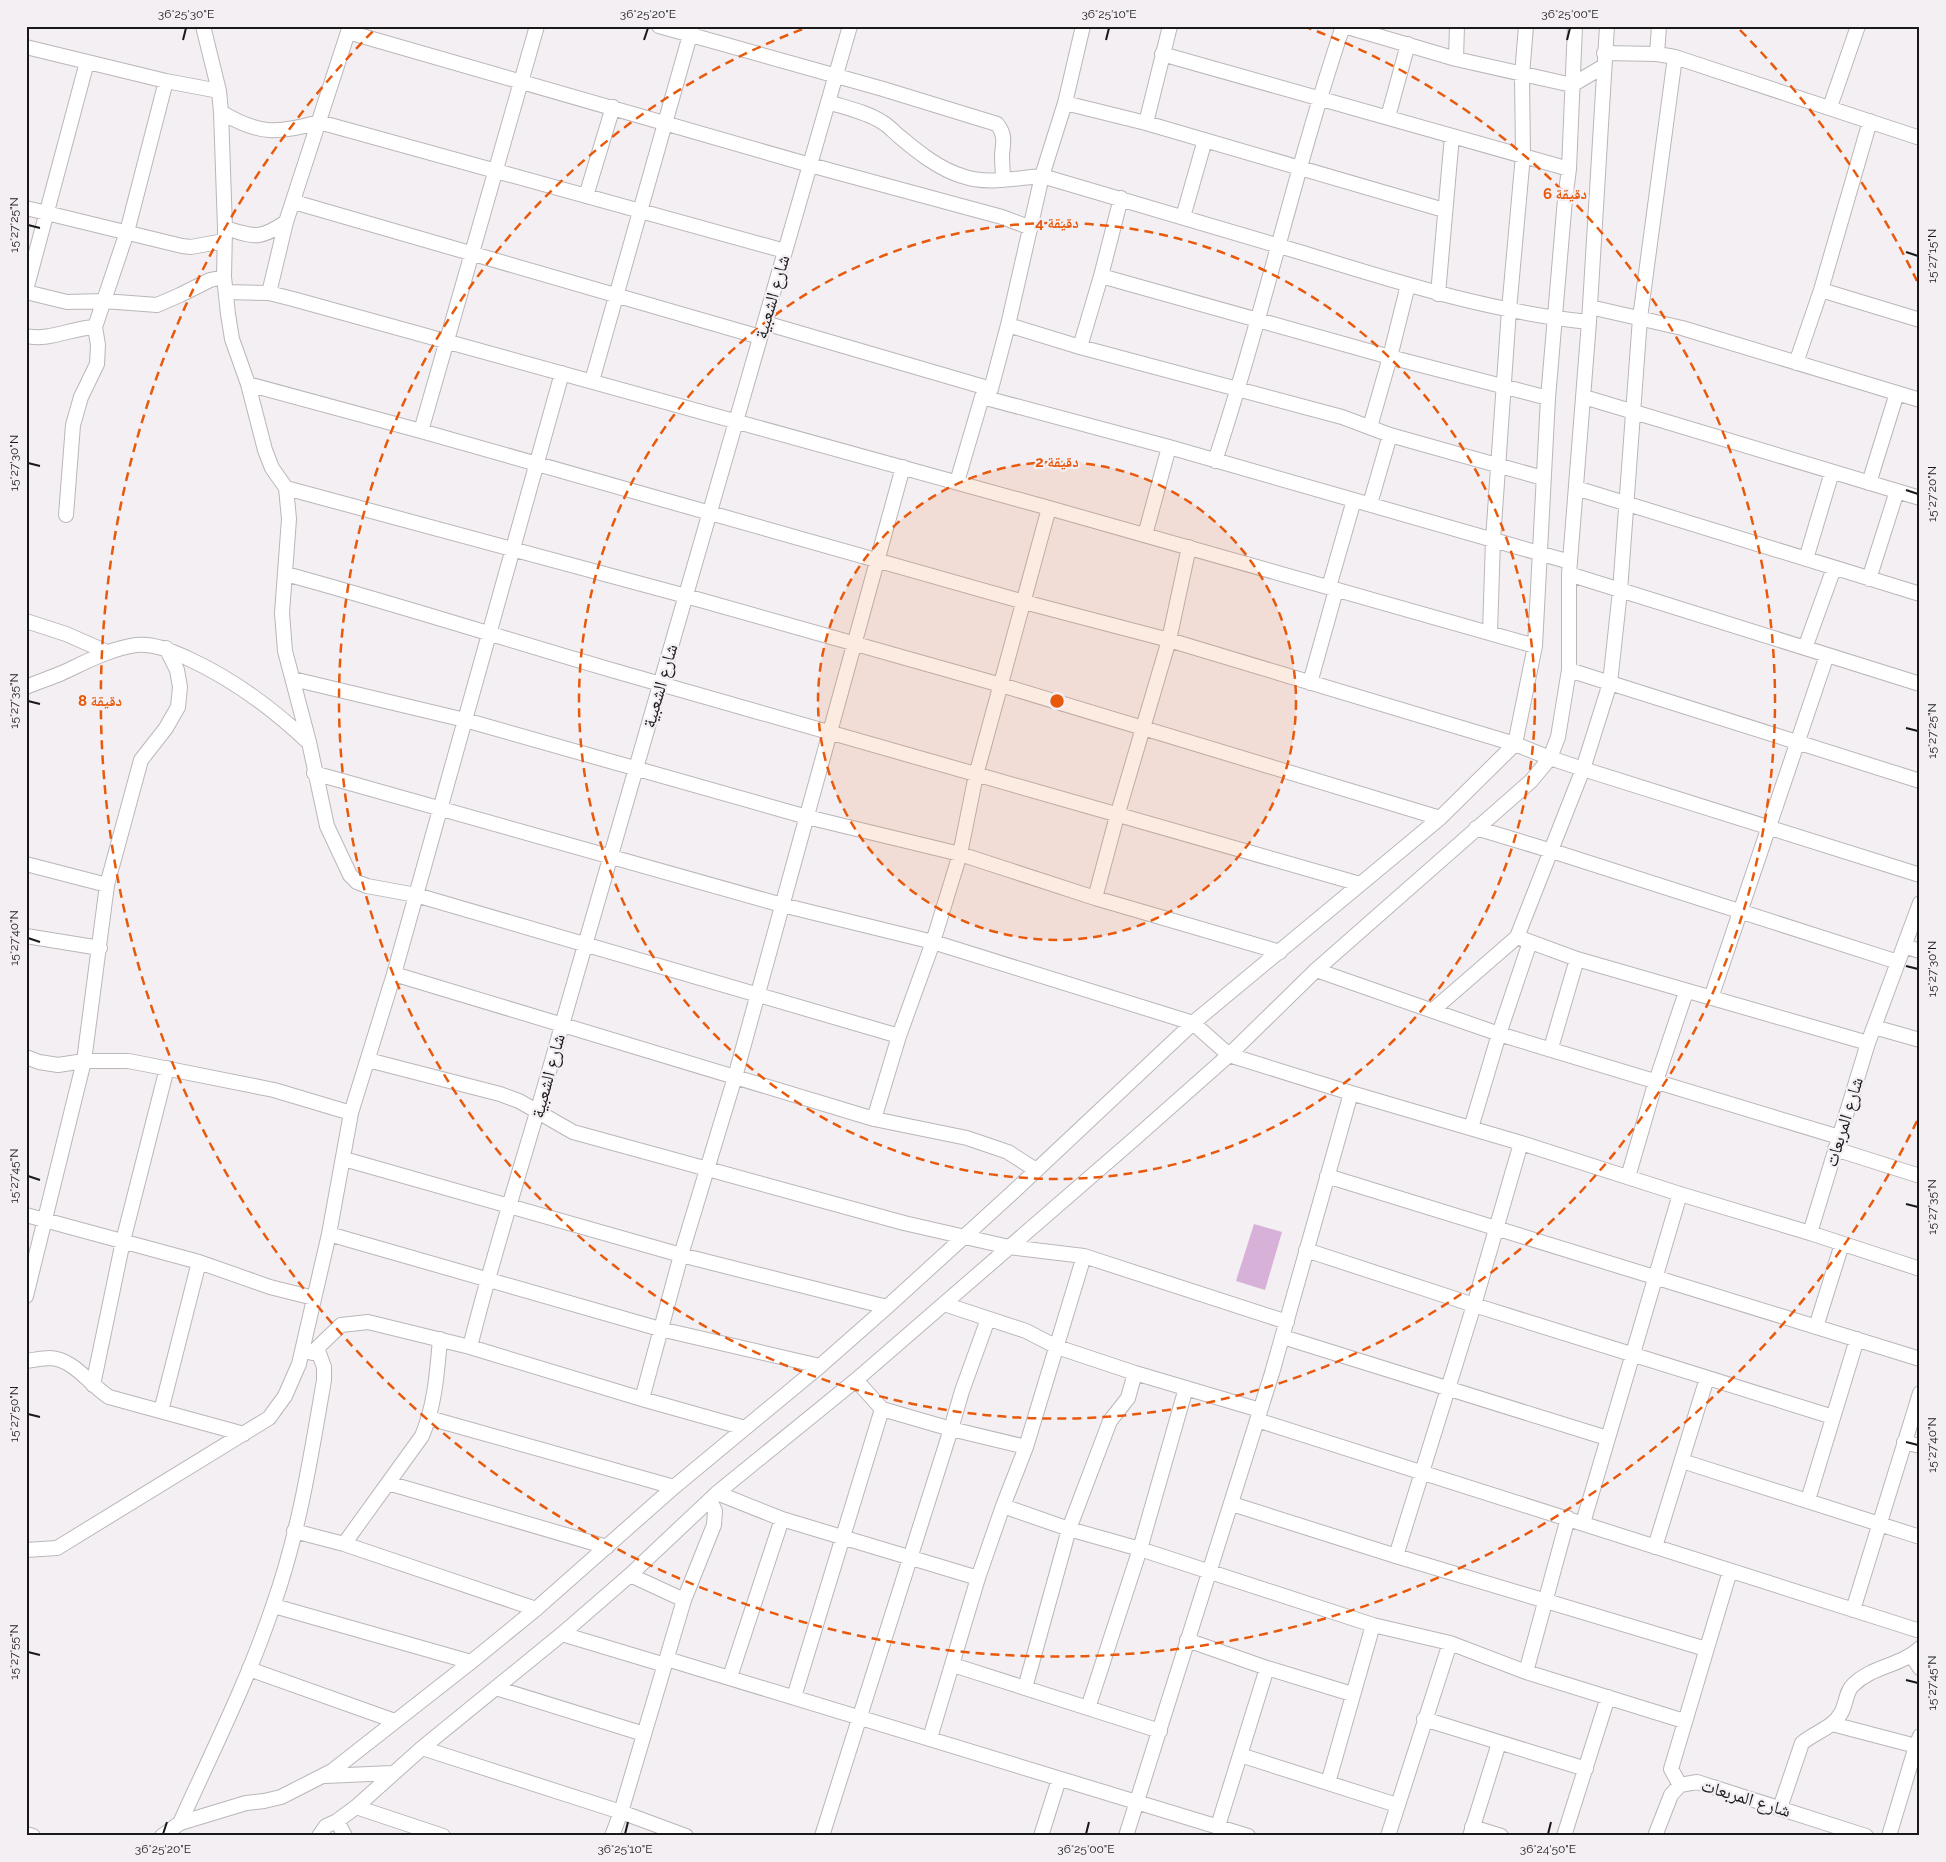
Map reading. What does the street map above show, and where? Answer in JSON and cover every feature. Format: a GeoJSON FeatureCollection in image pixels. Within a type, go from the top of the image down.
{"type":"FeatureCollection","features":[{"type":"Feature","properties":{"kind":"street"},"geometry":{"type":"LineString","coordinates":[[203,26],[219,92],[221,112],[225,235],[224,276],[232,339],[248,384],[264,450],[272,468],[286,488],[289,519],[282,613],[285,651],[327,826],[350,875],[357,882],[367,886],[416,895],[899,1036]]}},
{"type":"Feature","properties":{"kind":"street"},"geometry":{"type":"LineString","coordinates":[[421,431],[537,26]]}},
{"type":"Feature","properties":{"kind":"street"},"geometry":{"type":"LineString","coordinates":[[659,26],[692,31],[997,124],[1002,130],[1004,139],[1002,156],[1003,180]]}},
{"type":"Feature","properties":{"kind":"street","name":"شارع الشعبية"},"geometry":{"type":"LineString","coordinates":[[470,1347],[487,1280],[538,1112],[850,26]]}},
{"type":"Feature","properties":{"kind":"street"},"geometry":{"type":"LineString","coordinates":[[958,482],[1008,325],[1042,176],[1065,102],[1083,26]]}},
{"type":"Feature","properties":{"kind":"street"},"geometry":{"type":"LineString","coordinates":[[1146,123],[1170,26]]}},
{"type":"Feature","properties":{"kind":"street"},"geometry":{"type":"LineString","coordinates":[[1215,460],[1239,389],[1319,99],[1344,26],[1456,59],[1572,85],[1604,60],[1657,54],[1675,57],[1920,138]]}},
{"type":"Feature","properties":{"kind":"street"},"geometry":{"type":"LineString","coordinates":[[1456,59],[1457,26]]}},
{"type":"Feature","properties":{"kind":"street"},"geometry":{"type":"LineString","coordinates":[[1490,632],[1493,540],[1509,310],[1523,155],[1522,75],[1526,26]]}},
{"type":"Feature","properties":{"kind":"street"},"geometry":{"type":"LineString","coordinates":[[162,1836],[180,1823],[246,1803],[264,1802],[281,1797],[332,1771],[471,1662],[536,1609],[674,1487],[820,1366],[965,1236],[1193,1023],[1440,818],[1515,744],[1535,646],[1548,398],[1569,168],[1575,26]]}},
{"type":"Feature","properties":{"kind":"street"},"geometry":{"type":"LineString","coordinates":[[319,1836],[326,1826],[337,1821],[356,1807],[392,1773],[562,1634],[630,1575],[714,1496],[856,1380],[1229,1056],[1316,970],[1531,781],[1550,758],[1558,737],[1569,670],[1570,568],[1584,397],[1607,26]]}},
{"type":"Feature","properties":{"kind":"street"},"geometry":{"type":"LineString","coordinates":[[1657,54],[1659,26]]}},
{"type":"Feature","properties":{"kind":"street"},"geometry":{"type":"LineString","coordinates":[[1830,107],[1858,26]]}},
{"type":"Feature","properties":{"kind":"street"},"geometry":{"type":"LineString","coordinates":[[269,293],[286,222],[349,29],[810,165],[1002,217],[1031,228]]}},
{"type":"Feature","properties":{"kind":"street"},"geometry":{"type":"LineString","coordinates":[[592,381],[692,31]]}},
{"type":"Feature","properties":{"kind":"street"},"geometry":{"type":"LineString","coordinates":[[1388,116],[1408,44]]}},
{"type":"Feature","properties":{"kind":"street"},"geometry":{"type":"LineString","coordinates":[[26,47],[219,92]]}},
{"type":"Feature","properties":{"kind":"street"},"geometry":{"type":"LineString","coordinates":[[1162,54],[1569,168]]}},
{"type":"Feature","properties":{"kind":"street"},"geometry":{"type":"LineString","coordinates":[[1471,1128],[1524,940],[1552,851],[1583,769],[1610,683],[1620,591],[1640,318],[1675,57]]}},
{"type":"Feature","properties":{"kind":"street"},"geometry":{"type":"LineString","coordinates":[[87,62],[26,291],[67,302],[104,301],[156,305],[210,280],[224,276]]}},
{"type":"Feature","properties":{"kind":"street"},"geometry":{"type":"LineString","coordinates":[[66,515],[73,425],[81,397],[97,364],[98,345],[94,327],[127,232],[166,81]]}},
{"type":"Feature","properties":{"kind":"street"},"geometry":{"type":"LineString","coordinates":[[828,102],[869,115],[884,124],[936,164],[961,176],[975,179],[1003,180],[1042,176],[1438,294],[1555,319],[1589,322]]}},
{"type":"Feature","properties":{"kind":"street"},"geometry":{"type":"LineString","coordinates":[[1065,102],[1146,123],[1444,210]]}},
{"type":"Feature","properties":{"kind":"street"},"geometry":{"type":"LineString","coordinates":[[586,196],[613,107]]}},
{"type":"Feature","properties":{"kind":"street"},"geometry":{"type":"LineString","coordinates":[[221,112],[247,126],[271,131],[299,128],[319,122],[785,251]]}},
{"type":"Feature","properties":{"kind":"street"},"geometry":{"type":"LineString","coordinates":[[1796,363],[1821,290],[1870,121]]}},
{"type":"Feature","properties":{"kind":"street"},"geometry":{"type":"LineString","coordinates":[[1438,294],[1452,136]]}},
{"type":"Feature","properties":{"kind":"street"},"geometry":{"type":"LineString","coordinates":[[1183,217],[1205,140]]}},
{"type":"Feature","properties":{"kind":"street"},"geometry":{"type":"LineString","coordinates":[[1080,348],[1121,198]]}},
{"type":"Feature","properties":{"kind":"street"},"geometry":{"type":"LineString","coordinates":[[294,202],[760,338]]}},
{"type":"Feature","properties":{"kind":"street"},"geometry":{"type":"LineString","coordinates":[[26,208],[191,247],[225,235],[262,236],[286,222]]}},
{"type":"Feature","properties":{"kind":"street"},"geometry":{"type":"LineString","coordinates":[[1101,276],[1390,357],[1548,398]]}},
{"type":"Feature","properties":{"kind":"street"},"geometry":{"type":"LineString","coordinates":[[1370,427],[1408,285]]}},
{"type":"Feature","properties":{"kind":"street"},"geometry":{"type":"LineString","coordinates":[[1821,290],[1920,320]]}},
{"type":"Feature","properties":{"kind":"street"},"geometry":{"type":"LineString","coordinates":[[226,292],[269,293],[736,420],[1535,646]]}},
{"type":"Feature","properties":{"kind":"street"},"geometry":{"type":"LineString","coordinates":[[1590,307],[1682,328],[1920,400]]}},
{"type":"Feature","properties":{"kind":"street"},"geometry":{"type":"LineString","coordinates":[[765,323],[986,393],[1169,448],[1540,553],[1620,591],[1920,684]]}},
{"type":"Feature","properties":{"kind":"street"},"geometry":{"type":"LineString","coordinates":[[1008,325],[1080,348],[1342,417],[1390,435],[1543,478]]}},
{"type":"Feature","properties":{"kind":"street"},"geometry":{"type":"LineString","coordinates":[[26,336],[44,338],[79,328],[94,327]]}},
{"type":"Feature","properties":{"kind":"street"},"geometry":{"type":"LineString","coordinates":[[26,1550],[57,1548],[270,1418],[285,1396],[299,1364],[329,1234],[351,1114],[394,974],[562,373]]}},
{"type":"Feature","properties":{"kind":"street"},"geometry":{"type":"LineString","coordinates":[[248,384],[421,431],[1024,602],[1169,640],[1515,744],[1583,769],[1920,875]]}},
{"type":"Feature","properties":{"kind":"street"},"geometry":{"type":"LineString","coordinates":[[1869,483],[1897,394]]}},
{"type":"Feature","properties":{"kind":"street"},"geometry":{"type":"LineString","coordinates":[[1584,397],[1920,498]]}},
{"type":"Feature","properties":{"kind":"street"},"geometry":{"type":"LineString","coordinates":[[1370,504],[1390,435]]}},
{"type":"Feature","properties":{"kind":"street"},"geometry":{"type":"LineString","coordinates":[[1145,535],[1169,448]]}},
{"type":"Feature","properties":{"kind":"street"},"geometry":{"type":"LineString","coordinates":[[642,1400],[681,1255],[735,1077],[903,467]]}},
{"type":"Feature","properties":{"kind":"street"},"geometry":{"type":"LineString","coordinates":[[1806,559],[1832,472]]}},
{"type":"Feature","properties":{"kind":"street"},"geometry":{"type":"LineString","coordinates":[[286,488],[513,548],[1001,685],[1440,818]]}},
{"type":"Feature","properties":{"kind":"street"},"geometry":{"type":"LineString","coordinates":[[1576,488],[1920,594]]}},
{"type":"Feature","properties":{"kind":"street"},"geometry":{"type":"LineString","coordinates":[[1869,578],[1897,491]]}},
{"type":"Feature","properties":{"kind":"street"},"geometry":{"type":"LineString","coordinates":[[1310,683],[1354,500]]}},
{"type":"Feature","properties":{"kind":"street"},"geometry":{"type":"LineString","coordinates":[[874,1119],[899,1036],[933,942],[960,854],[976,775],[1049,508]]}},
{"type":"Feature","properties":{"kind":"street"},"geometry":{"type":"LineString","coordinates":[[1095,898],[1169,640],[1189,547]]}},
{"type":"Feature","properties":{"kind":"street"},"geometry":{"type":"LineString","coordinates":[[1805,648],[1834,568]]}},
{"type":"Feature","properties":{"kind":"street"},"geometry":{"type":"LineString","coordinates":[[286,574],[1117,816],[1360,884]]}},
{"type":"Feature","properties":{"kind":"street"},"geometry":{"type":"LineString","coordinates":[[26,621],[66,634],[107,652]]}},
{"type":"Feature","properties":{"kind":"street"},"geometry":{"type":"LineString","coordinates":[[26,687],[60,674],[107,652],[138,645],[166,648],[206,666],[259,699],[282,717],[308,742]]}},
{"type":"Feature","properties":{"kind":"street"},"geometry":{"type":"LineString","coordinates":[[26,1296],[84,1061],[107,885],[141,760],[166,728],[178,707],[180,687],[177,670],[166,648]]}},
{"type":"Feature","properties":{"kind":"street"},"geometry":{"type":"LineString","coordinates":[[1711,998],[1827,655]]}},
{"type":"Feature","properties":{"kind":"street"},"geometry":{"type":"LineString","coordinates":[[1569,670],[1920,781]]}},
{"type":"Feature","properties":{"kind":"street"},"geometry":{"type":"LineString","coordinates":[[293,679],[465,720],[806,817],[960,854],[1095,898],[1280,952]]}},
{"type":"Feature","properties":{"kind":"street"},"geometry":{"type":"LineString","coordinates":[[314,773],[782,905],[933,942],[1193,1023],[1229,1056],[1520,1143],[1920,1269]]}},
{"type":"Feature","properties":{"kind":"street"},"geometry":{"type":"LineString","coordinates":[[1476,828],[1898,962]]}},
{"type":"Feature","properties":{"kind":"street"},"geometry":{"type":"LineString","coordinates":[[26,864],[107,885]]}},
{"type":"Feature","properties":{"kind":"street","name":"شارع المربعات"},"geometry":{"type":"LineString","coordinates":[[1810,1233],[1868,1043],[1920,903]]}},
{"type":"Feature","properties":{"kind":"street"},"geometry":{"type":"LineString","coordinates":[[26,936],[100,948]]}},
{"type":"Feature","properties":{"kind":"street"},"geometry":{"type":"LineString","coordinates":[[1524,940],[1577,959],[1686,992],[1868,1043]]}},
{"type":"Feature","properties":{"kind":"street"},"geometry":{"type":"LineString","coordinates":[[1433,1010],[1524,940]]}},
{"type":"Feature","properties":{"kind":"street"},"geometry":{"type":"LineString","coordinates":[[1904,946],[1920,951]]}},
{"type":"Feature","properties":{"kind":"street"},"geometry":{"type":"LineString","coordinates":[[1551,1048],[1577,959]]}},
{"type":"Feature","properties":{"kind":"street"},"geometry":{"type":"LineString","coordinates":[[1316,970],[1499,1034],[1551,1048],[1656,1081],[1837,1143],[1920,1176]]}},
{"type":"Feature","properties":{"kind":"street"},"geometry":{"type":"LineString","coordinates":[[394,974],[874,1119],[967,1138],[1008,1152],[1036,1170]]}},
{"type":"Feature","properties":{"kind":"street"},"geometry":{"type":"LineString","coordinates":[[1628,1177],[1656,1081],[1686,992]]}},
{"type":"Feature","properties":{"kind":"street"},"geometry":{"type":"LineString","coordinates":[[1874,1027],[1920,1040]]}},
{"type":"Feature","properties":{"kind":"street"},"geometry":{"type":"LineString","coordinates":[[26,1057],[39,1062],[58,1065],[84,1061],[128,1061],[274,1090],[351,1114]]}},
{"type":"Feature","properties":{"kind":"street"},"geometry":{"type":"LineString","coordinates":[[368,1060],[500,1094],[519,1102],[573,1132],[904,1223],[1009,1247],[1084,1256],[1287,1322]]}},
{"type":"Feature","properties":{"kind":"street"},"geometry":{"type":"LineString","coordinates":[[93,1385],[123,1241],[167,1068]]}},
{"type":"Feature","properties":{"kind":"street"},"geometry":{"type":"LineString","coordinates":[[1126,1836],[1283,1337],[1350,1093]]}},
{"type":"Feature","properties":{"kind":"street"},"geometry":{"type":"LineString","coordinates":[[1396,1556],[1474,1305],[1520,1143]]}},
{"type":"Feature","properties":{"kind":"street"},"geometry":{"type":"LineString","coordinates":[[344,1158],[681,1255],[887,1307]]}},
{"type":"Feature","properties":{"kind":"street"},"geometry":{"type":"LineString","coordinates":[[1327,1176],[1920,1359]]}},
{"type":"Feature","properties":{"kind":"street"},"geometry":{"type":"LineString","coordinates":[[1584,1523],[1607,1438],[1657,1277],[1680,1194]]}},
{"type":"Feature","properties":{"kind":"street"},"geometry":{"type":"LineString","coordinates":[[26,1215],[199,1262],[270,1287],[314,1298]]}},
{"type":"Feature","properties":{"kind":"street"},"geometry":{"type":"LineString","coordinates":[[329,1234],[660,1329],[820,1366]]}},
{"type":"Feature","properties":{"kind":"street"},"geometry":{"type":"LineString","coordinates":[[1816,1327],[1842,1244]]}},
{"type":"Feature","properties":{"kind":"street"},"geometry":{"type":"LineString","coordinates":[[1306,1250],[1474,1305],[1833,1417]]}},
{"type":"Feature","properties":{"kind":"street"},"geometry":{"type":"LineString","coordinates":[[930,1738],[978,1578],[1026,1447],[1084,1256]]}},
{"type":"Feature","properties":{"kind":"street"},"geometry":{"type":"LineString","coordinates":[[160,1411],[199,1262]]}},
{"type":"Feature","properties":{"kind":"street"},"geometry":{"type":"LineString","coordinates":[[944,1304],[1026,1331],[1057,1347],[1186,1388],[1422,1472],[1920,1631]]}},
{"type":"Feature","properties":{"kind":"street"},"geometry":{"type":"LineString","coordinates":[[822,1836],[962,1391],[988,1319]]}},
{"type":"Feature","properties":{"kind":"street"},"geometry":{"type":"LineString","coordinates":[[299,1364],[341,1325],[349,1322],[368,1322],[470,1347],[642,1400],[744,1428]]}},
{"type":"Feature","properties":{"kind":"street"},"geometry":{"type":"LineString","coordinates":[[1283,1337],[1607,1438]]}},
{"type":"Feature","properties":{"kind":"street"},"geometry":{"type":"LineString","coordinates":[[344,1544],[422,1436],[429,1418],[435,1386],[440,1339]]}},
{"type":"Feature","properties":{"kind":"street"},"geometry":{"type":"LineString","coordinates":[[1808,1500],[1857,1339]]}},
{"type":"Feature","properties":{"kind":"street"},"geometry":{"type":"LineString","coordinates":[[180,1823],[249,1669],[274,1606],[303,1499],[324,1380],[324,1367],[317,1348]]}},
{"type":"Feature","properties":{"kind":"street"},"geometry":{"type":"LineString","coordinates":[[26,1361],[50,1358],[61,1360],[69,1364],[110,1397],[244,1434]]}},
{"type":"Feature","properties":{"kind":"street"},"geometry":{"type":"LineString","coordinates":[[1025,1688],[1069,1529],[1110,1421],[1128,1398],[1135,1373]]}},
{"type":"Feature","properties":{"kind":"street"},"geometry":{"type":"LineString","coordinates":[[1655,1547],[1707,1378]]}},
{"type":"Feature","properties":{"kind":"street"},"geometry":{"type":"LineString","coordinates":[[856,1380],[882,1409],[951,1429],[1026,1447]]}},
{"type":"Feature","properties":{"kind":"street"},"geometry":{"type":"LineString","coordinates":[[1088,1708],[1140,1549],[1186,1388]]}},
{"type":"Feature","properties":{"kind":"street"},"geometry":{"type":"LineString","coordinates":[[1853,1610],[1920,1394]]}},
{"type":"Feature","properties":{"kind":"street"},"geometry":{"type":"LineString","coordinates":[[794,1697],[882,1409]]}},
{"type":"Feature","properties":{"kind":"street"},"geometry":{"type":"LineString","coordinates":[[429,1418],[674,1487]]}},
{"type":"Feature","properties":{"kind":"street"},"geometry":{"type":"LineString","coordinates":[[1904,1442],[1920,1446]]}},
{"type":"Feature","properties":{"kind":"street"},"geometry":{"type":"LineString","coordinates":[[1682,1461],[1920,1537]]}},
{"type":"Feature","properties":{"kind":"street"},"geometry":{"type":"LineString","coordinates":[[388,1482],[607,1547]]}},
{"type":"Feature","properties":{"kind":"street"},"geometry":{"type":"LineString","coordinates":[[714,1496],[782,1519],[978,1578]]}},
{"type":"Feature","properties":{"kind":"street"},"geometry":{"type":"LineString","coordinates":[[612,1836],[621,1812],[684,1600],[714,1525],[714,1496]]}},
{"type":"Feature","properties":{"kind":"street"},"geometry":{"type":"LineString","coordinates":[[1232,1504],[1396,1556],[1706,1649]]}},
{"type":"Feature","properties":{"kind":"street"},"geometry":{"type":"LineString","coordinates":[[1003,1506],[1069,1529],[1140,1549],[1374,1625],[1450,1643],[1526,1672],[1684,1721]]}},
{"type":"Feature","properties":{"kind":"street"},"geometry":{"type":"LineString","coordinates":[[1526,1672],[1568,1518]]}},
{"type":"Feature","properties":{"kind":"street"},"geometry":{"type":"LineString","coordinates":[[730,1677],[782,1519]]}},
{"type":"Feature","properties":{"kind":"street"},"geometry":{"type":"LineString","coordinates":[[294,1531],[344,1544],[536,1609]]}},
{"type":"Feature","properties":{"kind":"street"},"geometry":{"type":"LineString","coordinates":[[1680,1785],[1671,1769],[1730,1571]]}},
{"type":"Feature","properties":{"kind":"street"},"geometry":{"type":"LineString","coordinates":[[630,1575],[684,1600]]}},
{"type":"Feature","properties":{"kind":"street"},"geometry":{"type":"LineString","coordinates":[[274,1606],[471,1662]]}},
{"type":"Feature","properties":{"kind":"street"},"geometry":{"type":"LineString","coordinates":[[1328,1783],[1352,1694],[1374,1625]]}},
{"type":"Feature","properties":{"kind":"street"},"geometry":{"type":"LineString","coordinates":[[562,1634],[730,1677],[1248,1836]]}},
{"type":"Feature","properties":{"kind":"street"},"geometry":{"type":"LineString","coordinates":[[1187,1640],[1267,1668],[1352,1694]]}},
{"type":"Feature","properties":{"kind":"street"},"geometry":{"type":"LineString","coordinates":[[1388,1836],[1424,1719],[1450,1643]]}},
{"type":"Feature","properties":{"kind":"street"},"geometry":{"type":"LineString","coordinates":[[1780,1808],[1802,1743],[1810,1736],[1832,1724],[1841,1713],[1852,1686],[1869,1673],[1916,1652],[1920,1668]]}},
{"type":"Feature","properties":{"kind":"street"},"geometry":{"type":"LineString","coordinates":[[953,1666],[1160,1731]]}},
{"type":"Feature","properties":{"kind":"street"},"geometry":{"type":"LineString","coordinates":[[1218,1826],[1267,1668]]}},
{"type":"Feature","properties":{"kind":"street"},"geometry":{"type":"LineString","coordinates":[[249,1669],[395,1721]]}},
{"type":"Feature","properties":{"kind":"street"},"geometry":{"type":"LineString","coordinates":[[496,1688],[644,1734]]}},
{"type":"Feature","properties":{"kind":"street"},"geometry":{"type":"LineString","coordinates":[[1564,1836],[1608,1696]]}},
{"type":"Feature","properties":{"kind":"street"},"geometry":{"type":"LineString","coordinates":[[1424,1719],[1586,1769]]}},
{"type":"Feature","properties":{"kind":"street"},"geometry":{"type":"LineString","coordinates":[[1832,1724],[1918,1741],[1889,1836]]}},
{"type":"Feature","properties":{"kind":"street"},"geometry":{"type":"LineString","coordinates":[[1499,1742],[1471,1831],[1501,1836]]}},
{"type":"Feature","properties":{"kind":"street"},"geometry":{"type":"LineString","coordinates":[[422,1748],[621,1812],[686,1836]]}},
{"type":"Feature","properties":{"kind":"street"},"geometry":{"type":"LineString","coordinates":[[1240,1756],[1397,1805]]}},
{"type":"Feature","properties":{"kind":"street"},"geometry":{"type":"LineString","coordinates":[[323,1776],[392,1773]]}},
{"type":"Feature","properties":{"kind":"street"},"geometry":{"type":"LineString","coordinates":[[1041,1836],[1059,1779]]}},
{"type":"Feature","properties":{"kind":"street","name":"شارع المربعات"},"geometry":{"type":"LineString","coordinates":[[1655,1836],[1671,1795],[1680,1785],[1697,1782],[1866,1836]]}},
{"type":"Feature","properties":{"kind":"street"},"geometry":{"type":"LineString","coordinates":[[356,1807],[443,1836]]}},
{"type":"Feature","properties":{"kind":"street"},"geometry":{"type":"LineString","coordinates":[[337,1821],[345,1836]]}},
{"type":"Feature","properties":{"kind":"street"},"geometry":{"type":"LineString","coordinates":[[26,1834],[33,1836]]}},
{"type":"Feature","properties":{"kind":"shaded area"},"geometry":{"type":"Polygon","coordinates":[[[1254,1224],[1282,1232],[1265,1290],[1236,1281],[1254,1224]]]}}]}
